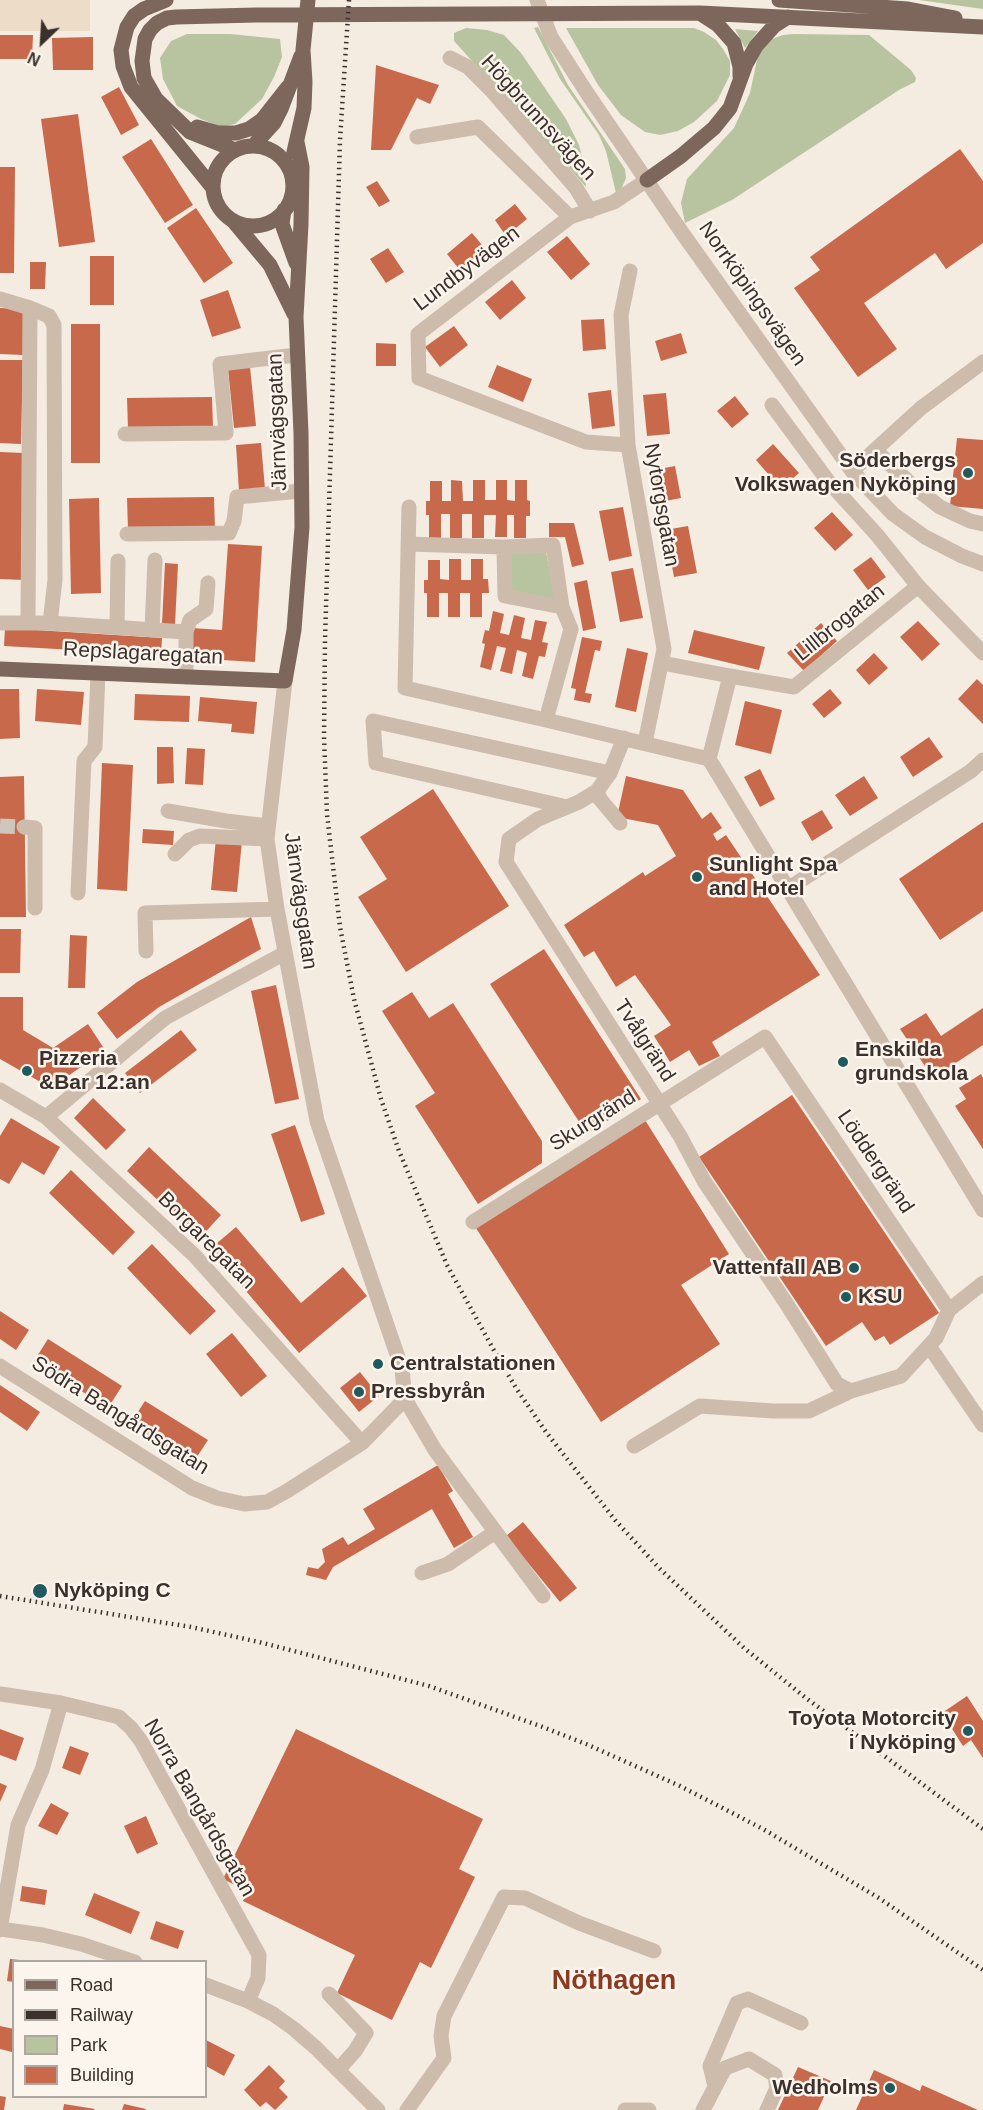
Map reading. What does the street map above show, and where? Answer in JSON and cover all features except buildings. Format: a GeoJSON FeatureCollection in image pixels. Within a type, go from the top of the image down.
{"type":"FeatureCollection","features":[{"type":"Feature","properties":{"kind":"main road"},"geometry":{"type":"LineString","coordinates":[[166,0],[134,16],[127,27],[122,50],[123,66],[131,87],[213,188]]}},
{"type":"Feature","properties":{"kind":"main road"},"geometry":{"type":"LineString","coordinates":[[289,171],[304,108],[303,50],[308,0]]}},
{"type":"Feature","properties":{"kind":"main road"},"geometry":{"type":"LineString","coordinates":[[780,0],[908,9],[983,25]]}},
{"type":"Feature","properties":{"kind":"main road"},"geometry":{"type":"LineString","coordinates":[[700,13],[718,25],[734,43],[740,67],[740,79]]}},
{"type":"Feature","properties":{"kind":"main road"},"geometry":{"type":"LineString","coordinates":[[235,150],[190,132],[156,99],[144,78],[142,61],[145,39],[157,23],[176,17],[256,15],[700,13],[983,25]]}},
{"type":"Feature","properties":{"kind":"main road"},"geometry":{"type":"LineString","coordinates":[[647,180],[681,156],[714,128],[730,108],[740,79],[762,37],[788,17]]}},
{"type":"Feature","properties":{"kind":"main road"},"geometry":{"type":"LineString","coordinates":[[253,146],[274,123],[303,50]]}},
{"type":"Feature","properties":{"kind":"main road"},"geometry":{"type":"LineString","coordinates":[[175,119],[209,131],[236,133],[249,129],[262,120],[288,87]]}},
{"type":"Feature","properties":{"kind":"main road"},"geometry":{"type":"LineString","coordinates":[[297,142],[302,167],[298,269]]}},
{"type":"Feature","properties":{"kind":"main road"},"geometry":{"type":"LineString","coordinates":[[253,146],[265,148],[275,153],[289,171],[292,191],[285,210],[267,223],[244,225],[234,221],[223,213],[216,201],[213,188],[218,166],[235,150],[253,146]]}},
{"type":"Feature","properties":{"kind":"main road","name":"Järnvägsgatan"},"geometry":{"type":"LineString","coordinates":[[285,210],[282,224],[298,269],[296,355],[302,527],[294,630],[285,681]]}},
{"type":"Feature","properties":{"kind":"main road","name":"Järnvägsgatan"},"geometry":{"type":"LineString","coordinates":[[234,221],[270,265],[296,317]]}},
{"type":"Feature","properties":{"kind":"main road","name":"Repslagaregatan"},"geometry":{"type":"LineString","coordinates":[[0,669],[285,681]]}},
{"type":"Feature","properties":{"kind":"street","name":"Norrköpingsvägen"},"geometry":{"type":"LineString","coordinates":[[537,0],[551,37],[647,180],[852,471],[893,514],[926,537],[983,564]]}},
{"type":"Feature","properties":{"kind":"street","name":"Högbrunnsvägen"},"geometry":{"type":"LineString","coordinates":[[450,58],[468,67],[492,91],[576,188],[590,211]]}},
{"type":"Feature","properties":{"kind":"street"},"geometry":{"type":"LineString","coordinates":[[417,137],[478,128],[570,217]]}},
{"type":"Feature","properties":{"kind":"street","name":"Lundbyvägen"},"geometry":{"type":"LineString","coordinates":[[628,445],[586,442],[419,378],[418,334],[570,217],[614,202],[647,180]]}},
{"type":"Feature","properties":{"kind":"street","name":"Nytorgsgatan"},"geometry":{"type":"LineString","coordinates":[[630,271],[621,315],[628,445],[664,649],[645,743]]}},
{"type":"Feature","properties":{"kind":"street"},"geometry":{"type":"LineString","coordinates":[[0,299],[49,316],[54,325],[55,580],[50,623]]}},
{"type":"Feature","properties":{"kind":"street"},"geometry":{"type":"LineString","coordinates":[[28,622],[30,308]]}},
{"type":"Feature","properties":{"kind":"street"},"geometry":{"type":"LineString","coordinates":[[125,434],[226,433],[220,364],[296,355]]}},
{"type":"Feature","properties":{"kind":"street"},"geometry":{"type":"LineString","coordinates":[[852,471],[921,408],[983,362]]}},
{"type":"Feature","properties":{"kind":"street"},"geometry":{"type":"LineString","coordinates":[[772,405],[828,481],[918,586],[983,653]]}},
{"type":"Feature","properties":{"kind":"street"},"geometry":{"type":"LineString","coordinates":[[875,450],[914,487],[940,507],[970,521],[983,524]]}},
{"type":"Feature","properties":{"kind":"street"},"geometry":{"type":"LineString","coordinates":[[28,451],[54,453]]}},
{"type":"Feature","properties":{"kind":"street"},"geometry":{"type":"LineString","coordinates":[[128,534],[229,532],[234,521],[237,496],[301,491]]}},
{"type":"Feature","properties":{"kind":"street"},"geometry":{"type":"LineString","coordinates":[[409,507],[405,688],[709,759],[983,1210]]}},
{"type":"Feature","properties":{"kind":"street"},"geometry":{"type":"LineString","coordinates":[[408,544],[504,547],[553,545],[562,608],[571,629],[546,720]]}},
{"type":"Feature","properties":{"kind":"street"},"geometry":{"type":"LineString","coordinates":[[504,547],[505,596],[562,608]]}},
{"type":"Feature","properties":{"kind":"street"},"geometry":{"type":"LineString","coordinates":[[152,630],[155,560]]}},
{"type":"Feature","properties":{"kind":"street"},"geometry":{"type":"LineString","coordinates":[[117,627],[118,561]]}},
{"type":"Feature","properties":{"kind":"street"},"geometry":{"type":"LineString","coordinates":[[186,677],[186,632],[190,620],[206,609],[208,583]]}},
{"type":"Feature","properties":{"kind":"street","name":"Lillbrogatan"},"geometry":{"type":"LineString","coordinates":[[662,663],[795,687],[918,586]]}},
{"type":"Feature","properties":{"kind":"street"},"geometry":{"type":"LineString","coordinates":[[0,623],[50,623],[186,632]]}},
{"type":"Feature","properties":{"kind":"street"},"geometry":{"type":"LineString","coordinates":[[78,893],[84,761],[95,747],[98,673]]}},
{"type":"Feature","properties":{"kind":"street"},"geometry":{"type":"LineString","coordinates":[[709,759],[730,676]]}},
{"type":"Feature","properties":{"kind":"street","name":"Järnvägsgatan"},"geometry":{"type":"LineString","coordinates":[[285,681],[268,833],[277,909],[317,1121],[402,1370],[405,1399]]}},
{"type":"Feature","properties":{"kind":"street"},"geometry":{"type":"LineString","coordinates":[[567,807],[375,763],[373,721],[610,772]]}},
{"type":"Feature","properties":{"kind":"street","name":"Tvålgränd"},"geometry":{"type":"LineString","coordinates":[[624,738],[610,772],[597,791],[538,819],[509,839],[506,862],[680,1136],[704,1181],[837,1384],[851,1391]]}},
{"type":"Feature","properties":{"kind":"street"},"geometry":{"type":"LineString","coordinates":[[789,888],[971,771],[983,760]]}},
{"type":"Feature","properties":{"kind":"street"},"geometry":{"type":"LineString","coordinates":[[597,791],[600,799],[620,823]]}},
{"type":"Feature","properties":{"kind":"street"},"geometry":{"type":"LineString","coordinates":[[168,810],[226,821],[268,833]]}},
{"type":"Feature","properties":{"kind":"street"},"geometry":{"type":"LineString","coordinates":[[24,827],[35,828],[35,908]]}},
{"type":"Feature","properties":{"kind":"street"},"geometry":{"type":"LineString","coordinates":[[175,854],[189,840],[200,836],[268,833]]}},
{"type":"Feature","properties":{"kind":"street"},"geometry":{"type":"LineString","coordinates":[[146,951],[145,913],[277,909]]}},
{"type":"Feature","properties":{"kind":"street"},"geometry":{"type":"LineString","coordinates":[[46,1117],[165,1018],[285,953]]}},
{"type":"Feature","properties":{"kind":"street","name":"Skurgränd"},"geometry":{"type":"LineString","coordinates":[[473,1222],[765,1037]]}},
{"type":"Feature","properties":{"kind":"street","name":"Löddergränd"},"geometry":{"type":"LineString","coordinates":[[765,1037],[950,1310]]}},
{"type":"Feature","properties":{"kind":"street","name":"Borgaregatan"},"geometry":{"type":"LineString","coordinates":[[2,1095],[46,1117],[195,1256],[362,1443]]}},
{"type":"Feature","properties":{"kind":"street"},"geometry":{"type":"LineString","coordinates":[[634,1446],[700,1406],[809,1412],[851,1391],[901,1376],[936,1338],[950,1310],[983,1283]]}},
{"type":"Feature","properties":{"kind":"street"},"geometry":{"type":"LineString","coordinates":[[929,1346],[983,1425]]}},
{"type":"Feature","properties":{"kind":"street","name":"Södra Bangårdsgatan"},"geometry":{"type":"LineString","coordinates":[[0,1366],[192,1488],[218,1498],[244,1504],[267,1502],[362,1443],[405,1399]]}},
{"type":"Feature","properties":{"kind":"street"},"geometry":{"type":"LineString","coordinates":[[405,1399],[435,1450],[543,1596]]}},
{"type":"Feature","properties":{"kind":"street"},"geometry":{"type":"LineString","coordinates":[[422,1573],[448,1564],[495,1532]]}},
{"type":"Feature","properties":{"kind":"street","name":"Norra Bangårdsgatan"},"geometry":{"type":"LineString","coordinates":[[0,1694],[61,1703],[119,1717],[141,1741],[259,1955],[258,1978],[248,2001]]}},
{"type":"Feature","properties":{"kind":"street"},"geometry":{"type":"LineString","coordinates":[[61,1703],[42,1770],[18,1825],[0,1929],[44,1935],[81,1944],[129,1960]]}},
{"type":"Feature","properties":{"kind":"street"},"geometry":{"type":"LineString","coordinates":[[407,2110],[444,2058],[441,2036],[444,2016],[504,1897],[525,1898],[579,1923],[654,1951]]}},
{"type":"Feature","properties":{"kind":"street"},"geometry":{"type":"LineString","coordinates":[[207,1985],[248,2001],[273,2014],[294,2029],[378,2110]]}},
{"type":"Feature","properties":{"kind":"street"},"geometry":{"type":"LineString","coordinates":[[329,1994],[366,2033],[355,2051],[338,2070]]}},
{"type":"Feature","properties":{"kind":"street"},"geometry":{"type":"LineString","coordinates":[[715,2085],[710,2066],[737,2003],[747,1999],[801,2023]]}},
{"type":"Feature","properties":{"kind":"street"},"geometry":{"type":"LineString","coordinates":[[703,2110],[725,2068],[749,2059],[775,2075],[777,2088],[767,2110]]}},
{"type":"Feature","properties":{"kind":"street"},"geometry":{"type":"LineString","coordinates":[[625,2110],[649,2110]]}},
{"type":"Feature","properties":{"kind":"green space"},"geometry":{"type":"Polygon","coordinates":[[[919,0],[983,0],[983,9],[919,0]]]}},
{"type":"Feature","properties":{"kind":"green space"},"geometry":{"type":"Polygon","coordinates":[[[538,27],[568,85],[625,169],[626,178],[620,192],[616,193],[606,151],[599,135],[560,79],[534,28],[538,27]]]}},
{"type":"Feature","properties":{"kind":"green space"},"geometry":{"type":"Polygon","coordinates":[[[466,28],[487,30],[504,35],[521,53],[566,119],[579,145],[584,164],[586,187],[454,41],[454,33],[466,28]]]}},
{"type":"Feature","properties":{"kind":"green space"},"geometry":{"type":"Polygon","coordinates":[[[566,28],[694,28],[716,40],[723,49],[730,61],[730,75],[717,101],[694,122],[678,131],[660,135],[645,132],[621,115],[598,85],[566,28]]]}},
{"type":"Feature","properties":{"kind":"green space"},"geometry":{"type":"Polygon","coordinates":[[[735,29],[758,31],[745,48],[735,29]]]}},
{"type":"Feature","properties":{"kind":"green space"},"geometry":{"type":"Polygon","coordinates":[[[187,34],[230,34],[280,39],[282,57],[274,77],[262,99],[235,124],[221,127],[177,106],[163,79],[160,58],[171,41],[187,34]]]}},
{"type":"Feature","properties":{"kind":"green space"},"geometry":{"type":"Polygon","coordinates":[[[793,34],[869,35],[911,70],[916,78],[915,82],[899,90],[732,200],[685,223],[681,203],[687,179],[734,128],[750,93],[757,60],[763,47],[772,39],[793,34]]]}},
{"type":"Feature","properties":{"kind":"green space"},"geometry":{"type":"Polygon","coordinates":[[[546,552],[555,598],[552,602],[510,593],[509,553],[546,552]]]}},
{"type":"Feature","properties":{"kind":"shaded area"},"geometry":{"type":"Polygon","coordinates":[[[0,0],[90,0],[90,31],[0,31],[0,0]]]}},
{"type":"Feature","properties":{"kind":"tunnel"},"geometry":{"type":"LineString","coordinates":[[0,826],[24,827]]}},
{"type":"Feature","properties":{"kind":"railway"},"geometry":{"type":"LineString","coordinates":[[349,0],[340,140],[325,640],[324,737],[327,814],[340,927],[354,999],[381,1099],[399,1151],[447,1265],[497,1356],[546,1432],[615,1520],[659,1568],[744,1648],[806,1698],[983,1829]]}},
{"type":"Feature","properties":{"kind":"railway"},"geometry":{"type":"LineString","coordinates":[[0,1596],[191,1627],[259,1642],[429,1686],[540,1726],[680,1786],[763,1829],[879,1898],[983,1970]]}},
{"type":"Feature","properties":{"kind":"place","name":"Söderbergs Volkswagen Nyköping"},"geometry":{"type":"Point","coordinates":[968,473]}},
{"type":"Feature","properties":{"kind":"place","name":"Sunlight Spa and Hotel"},"geometry":{"type":"Point","coordinates":[697,877]}},
{"type":"Feature","properties":{"kind":"place","name":"Enskilda grundskola"},"geometry":{"type":"Point","coordinates":[843,1062]}},
{"type":"Feature","properties":{"kind":"place","name":"Pizzeria &Bar 12:an"},"geometry":{"type":"Point","coordinates":[27,1071]}},
{"type":"Feature","properties":{"kind":"place","name":"Vattenfall AB"},"geometry":{"type":"Point","coordinates":[854,1268]}},
{"type":"Feature","properties":{"kind":"place","name":"KSU"},"geometry":{"type":"Point","coordinates":[846,1297]}},
{"type":"Feature","properties":{"kind":"place","name":"Centralstationen"},"geometry":{"type":"Point","coordinates":[378,1364]}},
{"type":"Feature","properties":{"kind":"place","name":"Pressbyrån"},"geometry":{"type":"Point","coordinates":[359,1392]}},
{"type":"Feature","properties":{"kind":"place","name":"Nyköping C"},"geometry":{"type":"Point","coordinates":[40,1591]}},
{"type":"Feature","properties":{"kind":"place","name":"Toyota Motorcity i Nyköping"},"geometry":{"type":"Point","coordinates":[968,1731]}},
{"type":"Feature","properties":{"kind":"place","name":"Wedholms"},"geometry":{"type":"Point","coordinates":[890,2088]}},
{"type":"Feature","properties":{"kind":"district","name":"Nöthagen"},"geometry":{"type":"Point","coordinates":[614,1982]}}]}
